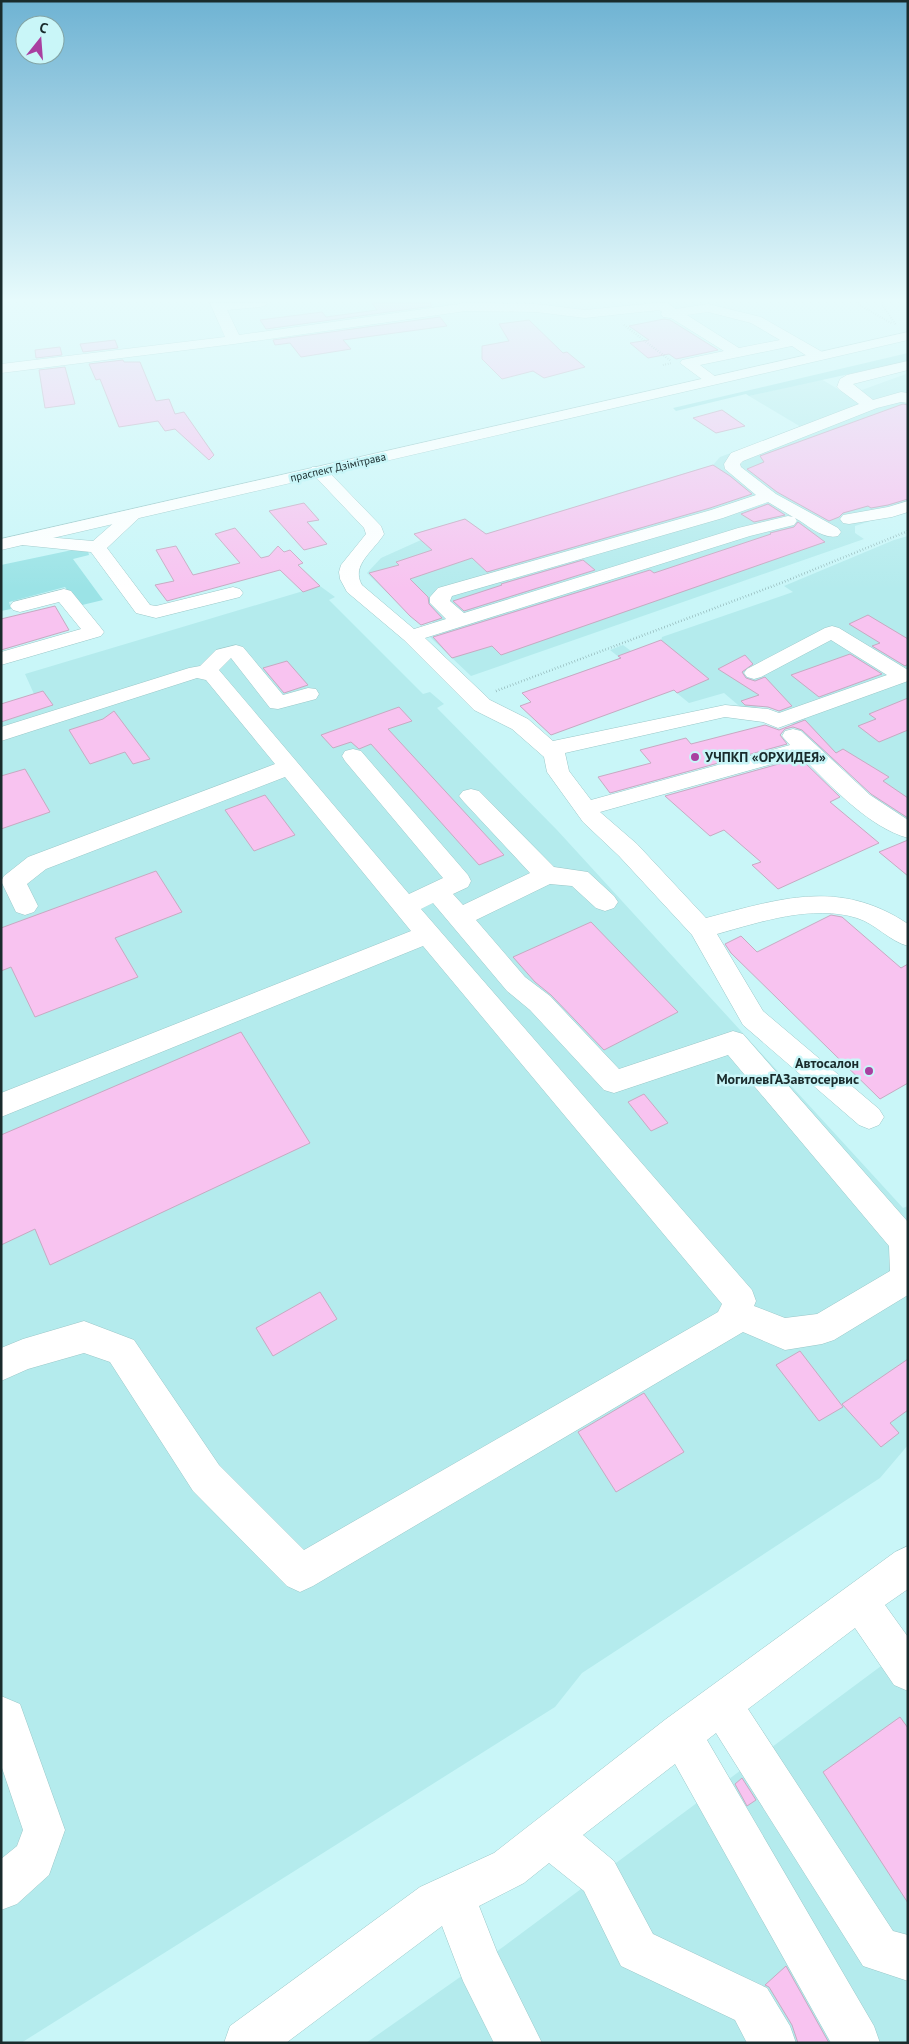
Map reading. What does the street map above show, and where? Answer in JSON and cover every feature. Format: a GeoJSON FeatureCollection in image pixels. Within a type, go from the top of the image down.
{"type":"FeatureCollection","features":[{"type":"Feature","properties":{"kind":"main road","name":"праспект Дзімітрава"},"geometry":{"type":"LineString","coordinates":[[1,545],[632,398]]}},
{"type":"Feature","properties":{"kind":"main road"},"geometry":{"type":"LineString","coordinates":[[861,398],[871,405]]}},
{"type":"Feature","properties":{"kind":"main road"},"geometry":{"type":"LineString","coordinates":[[832,532],[769,496],[733,469],[732,464],[736,457],[871,405],[896,398]]}},
{"type":"Feature","properties":{"kind":"main road"},"geometry":{"type":"LineString","coordinates":[[318,471],[372,526],[375,534],[372,541],[353,560],[347,571],[348,579],[354,588],[411,636],[482,705],[520,724],[555,755],[558,772],[591,817],[628,850],[701,929],[753,1018],[869,1117]]}},
{"type":"Feature","properties":{"kind":"main road"},"geometry":{"type":"LineString","coordinates":[[461,621],[440,603],[440,597],[445,592],[717,514],[769,496]]}},
{"type":"Feature","properties":{"kind":"main road"},"geometry":{"type":"LineString","coordinates":[[850,519],[892,512],[908,506]]}},
{"type":"Feature","properties":{"kind":"main road"},"geometry":{"type":"LineString","coordinates":[[717,514],[744,532]]}},
{"type":"Feature","properties":{"kind":"main road"},"geometry":{"type":"LineString","coordinates":[[97,548],[132,516]]}},
{"type":"Feature","properties":{"kind":"main road"},"geometry":{"type":"LineString","coordinates":[[411,636],[788,520]]}},
{"type":"Feature","properties":{"kind":"main road"},"geometry":{"type":"LineString","coordinates":[[22,540],[97,548],[143,609],[156,612],[233,593]]}},
{"type":"Feature","properties":{"kind":"main road"},"geometry":{"type":"LineString","coordinates":[[1,659],[94,632],[64,595],[20,606]]}},
{"type":"Feature","properties":{"kind":"main road"},"geometry":{"type":"LineString","coordinates":[[754,673],[832,632],[903,676],[778,720]]}},
{"type":"Feature","properties":{"kind":"main road"},"geometry":{"type":"LineString","coordinates":[[206,674],[223,654],[236,650],[278,703],[308,694]]}},
{"type":"Feature","properties":{"kind":"main road"},"geometry":{"type":"LineString","coordinates":[[1,734],[196,672],[213,675],[428,934],[740,1301],[731,1322],[300,1573],[206,1478],[122,1351],[84,1337],[23,1355],[1,1365]]}},
{"type":"Feature","properties":{"kind":"main road"},"geometry":{"type":"LineString","coordinates":[[549,749],[724,711],[768,716],[778,720],[843,785],[896,824],[908,830]]}},
{"type":"Feature","properties":{"kind":"main road"},"geometry":{"type":"LineString","coordinates":[[585,809],[806,748]]}},
{"type":"Feature","properties":{"kind":"main road"},"geometry":{"type":"LineString","coordinates":[[353,756],[460,881],[405,906]]}},
{"type":"Feature","properties":{"kind":"main road"},"geometry":{"type":"LineString","coordinates":[[25,906],[13,882],[37,864],[290,767]]}},
{"type":"Feature","properties":{"kind":"main road"},"geometry":{"type":"LineString","coordinates":[[471,796],[547,875]]}},
{"type":"Feature","properties":{"kind":"main road"},"geometry":{"type":"LineString","coordinates":[[459,917],[547,875],[579,878],[605,902]]}},
{"type":"Feature","properties":{"kind":"main road"},"geometry":{"type":"LineString","coordinates":[[437,891],[516,984],[540,1003],[614,1082],[734,1042],[905,1241],[907,1278],[822,1330],[785,1334],[734,1313]]}},
{"type":"Feature","properties":{"kind":"main road"},"geometry":{"type":"LineString","coordinates":[[701,929],[781,909],[830,905],[863,910],[908,937]]}},
{"type":"Feature","properties":{"kind":"main road"},"geometry":{"type":"LineString","coordinates":[[1,1105],[428,934]]}},
{"type":"Feature","properties":{"kind":"main road"},"geometry":{"type":"LineString","coordinates":[[247,2043],[436,1903],[510,1868],[549,1835],[681,1734],[908,1565]]}},
{"type":"Feature","properties":{"kind":"main road"},"geometry":{"type":"LineString","coordinates":[[859,1601],[908,1671]]}},
{"type":"Feature","properties":{"kind":"main road"},"geometry":{"type":"LineString","coordinates":[[721,1704],[879,1950],[908,1958]]}},
{"type":"Feature","properties":{"kind":"main road"},"geometry":{"type":"LineString","coordinates":[[1,1716],[6,1718],[44,1830],[34,1860],[1,1888]]}},
{"type":"Feature","properties":{"kind":"main road"},"geometry":{"type":"LineString","coordinates":[[681,1734],[857,2043]]}},
{"type":"Feature","properties":{"kind":"main road"},"geometry":{"type":"LineString","coordinates":[[549,1835],[599,1876],[637,1950],[751,2004],[773,2043]]}},
{"type":"Feature","properties":{"kind":"main road"},"geometry":{"type":"LineString","coordinates":[[452,1896],[480,1965],[520,2043]]}},
{"type":"Feature","properties":{"kind":"path"},"geometry":{"type":"LineString","coordinates":[[476,699],[781,583],[908,531]]}},
{"type":"Feature","properties":{"kind":"shaded area"},"geometry":{"type":"Polygon","coordinates":[[[714,398],[728,398],[676,411],[673,408],[714,398]]]}},
{"type":"Feature","properties":{"kind":"shaded area"},"geometry":{"type":"Polygon","coordinates":[[[753,398],[906,398],[908,509],[855,526],[855,533],[864,539],[471,676],[430,637],[442,634],[428,617],[416,621],[367,573],[381,558],[421,540],[414,534],[465,519],[486,534],[713,465],[720,457],[801,427],[753,398]]]}},
{"type":"Feature","properties":{"kind":"shaded area"},"geometry":{"type":"Polygon","coordinates":[[[908,536],[908,821],[872,796],[891,787],[873,787],[828,758],[769,703],[744,710],[724,693],[689,703],[673,690],[551,735],[520,706],[531,702],[522,693],[620,658],[610,650],[623,645],[631,651],[661,641],[662,637],[793,592],[784,586],[894,540],[908,536]]]}},
{"type":"Feature","properties":{"kind":"shaded area"},"geometry":{"type":"Polygon","coordinates":[[[77,549],[88,551],[89,555],[73,559],[103,600],[78,606],[65,587],[9,602],[11,609],[1,611],[1,565],[77,549]]]}},
{"type":"Feature","properties":{"kind":"shaded area"},"geometry":{"type":"Polygon","coordinates":[[[320,586],[335,597],[329,600],[423,694],[430,692],[444,704],[437,708],[557,830],[903,1208],[908,1206],[908,1445],[880,1478],[582,1673],[555,1707],[21,2043],[1,2043],[1,704],[34,694],[25,674],[320,586]]]}},
{"type":"Feature","properties":{"kind":"shaded area"},"geometry":{"type":"Polygon","coordinates":[[[908,1646],[908,2043],[366,2043],[503,1947],[908,1646]]]}},
{"type":"Feature","properties":{"kind":"building"},"geometry":{"type":"Polygon","coordinates":[[[43,398],[73,398],[75,404],[45,408],[43,398]]]}},
{"type":"Feature","properties":{"kind":"building"},"geometry":{"type":"Polygon","coordinates":[[[108,398],[155,398],[156,401],[169,399],[175,414],[184,412],[214,455],[209,460],[175,429],[165,431],[158,421],[119,427],[108,398]]]}},
{"type":"Feature","properties":{"kind":"building"},"geometry":{"type":"Polygon","coordinates":[[[903,404],[908,405],[908,499],[871,508],[868,506],[843,513],[829,521],[777,492],[747,469],[764,462],[760,456],[903,404]]]}},
{"type":"Feature","properties":{"kind":"building"},"geometry":{"type":"Polygon","coordinates":[[[722,410],[745,426],[716,433],[693,418],[722,410]]]}},
{"type":"Feature","properties":{"kind":"building"},"geometry":{"type":"Polygon","coordinates":[[[713,465],[752,494],[710,508],[487,572],[472,558],[410,579],[428,597],[429,604],[442,618],[421,625],[369,573],[399,565],[396,562],[432,550],[414,534],[465,519],[486,534],[713,465]]]}},
{"type":"Feature","properties":{"kind":"building"},"geometry":{"type":"Polygon","coordinates":[[[304,503],[319,520],[307,522],[327,544],[304,550],[269,511],[304,503]]]}},
{"type":"Feature","properties":{"kind":"building"},"geometry":{"type":"Polygon","coordinates":[[[768,504],[785,515],[754,522],[741,514],[768,504]]]}},
{"type":"Feature","properties":{"kind":"building"},"geometry":{"type":"Polygon","coordinates":[[[798,522],[825,542],[501,655],[492,646],[452,658],[433,637],[650,570],[654,573],[770,533],[794,527],[798,522]]]}},
{"type":"Feature","properties":{"kind":"building"},"geometry":{"type":"Polygon","coordinates":[[[235,528],[261,558],[269,556],[278,546],[284,552],[290,550],[303,563],[298,565],[320,586],[303,592],[280,570],[167,601],[155,585],[174,581],[156,550],[176,546],[193,575],[240,563],[215,534],[235,528]]]}},
{"type":"Feature","properties":{"kind":"building"},"geometry":{"type":"Polygon","coordinates":[[[583,560],[595,570],[464,611],[453,601],[501,584],[583,560]]]}},
{"type":"Feature","properties":{"kind":"building"},"geometry":{"type":"Polygon","coordinates":[[[55,606],[69,630],[1,650],[1,619],[55,606]]]}},
{"type":"Feature","properties":{"kind":"building"},"geometry":{"type":"Polygon","coordinates":[[[868,615],[908,639],[908,664],[905,666],[872,646],[880,643],[849,624],[868,615]]]}},
{"type":"Feature","properties":{"kind":"building"},"geometry":{"type":"Polygon","coordinates":[[[661,640],[709,679],[677,693],[674,690],[551,735],[520,706],[531,702],[522,693],[621,658],[618,656],[661,640]]]}},
{"type":"Feature","properties":{"kind":"building"},"geometry":{"type":"Polygon","coordinates":[[[850,654],[882,674],[819,697],[791,675],[850,654]]]}},
{"type":"Feature","properties":{"kind":"building"},"geometry":{"type":"Polygon","coordinates":[[[745,655],[753,664],[742,672],[746,678],[755,681],[765,677],[792,706],[779,711],[768,707],[745,705],[741,701],[759,695],[718,669],[745,655]]]}},
{"type":"Feature","properties":{"kind":"building"},"geometry":{"type":"Polygon","coordinates":[[[287,661],[308,685],[284,693],[263,668],[287,661]]]}},
{"type":"Feature","properties":{"kind":"building"},"geometry":{"type":"Polygon","coordinates":[[[43,691],[53,705],[1,722],[1,704],[43,691]]]}},
{"type":"Feature","properties":{"kind":"building"},"geometry":{"type":"Polygon","coordinates":[[[908,698],[908,730],[879,742],[858,726],[876,719],[869,714],[908,698]]]}},
{"type":"Feature","properties":{"kind":"building"},"geometry":{"type":"Polygon","coordinates":[[[399,707],[412,721],[388,729],[504,855],[479,865],[371,744],[359,749],[351,742],[333,748],[321,735],[399,707]]]}},
{"type":"Feature","properties":{"kind":"building"},"geometry":{"type":"Polygon","coordinates":[[[114,711],[150,759],[133,764],[125,752],[90,764],[69,730],[103,719],[114,711]]]}},
{"type":"Feature","properties":{"kind":"building","name":"УЧПКП «ОРХИДЕЯ»"},"geometry":{"type":"Polygon","coordinates":[[[805,720],[836,753],[843,749],[889,777],[883,781],[908,798],[908,818],[871,794],[802,730],[793,727],[785,729],[780,735],[787,744],[610,793],[598,777],[651,763],[640,750],[686,738],[691,744],[765,725],[779,730],[805,720]]]}},
{"type":"Feature","properties":{"kind":"building"},"geometry":{"type":"Polygon","coordinates":[[[800,758],[840,797],[830,802],[879,843],[778,889],[752,865],[761,862],[724,830],[710,836],[665,796],[800,758]]]}},
{"type":"Feature","properties":{"kind":"building"},"geometry":{"type":"Polygon","coordinates":[[[25,769],[50,812],[1,829],[1,776],[25,769]]]}},
{"type":"Feature","properties":{"kind":"building"},"geometry":{"type":"Polygon","coordinates":[[[265,795],[295,835],[254,851],[225,810],[265,795]]]}},
{"type":"Feature","properties":{"kind":"building"},"geometry":{"type":"Polygon","coordinates":[[[908,840],[908,876],[879,852],[908,840]]]}},
{"type":"Feature","properties":{"kind":"building"},"geometry":{"type":"Polygon","coordinates":[[[156,871],[182,912],[115,938],[138,977],[35,1017],[11,967],[1,971],[1,928],[156,871]]]}},
{"type":"Feature","properties":{"kind":"building"},"geometry":{"type":"Polygon","coordinates":[[[831,915],[842,917],[901,968],[908,964],[908,1083],[880,1099],[731,953],[725,944],[741,936],[757,952],[831,915]]]}},
{"type":"Feature","properties":{"kind":"building"},"geometry":{"type":"Polygon","coordinates":[[[591,922],[678,1012],[604,1050],[551,995],[535,982],[513,957],[591,922]]]}},
{"type":"Feature","properties":{"kind":"building"},"geometry":{"type":"Polygon","coordinates":[[[241,1032],[310,1143],[50,1265],[35,1229],[1,1245],[1,1135],[241,1032]]]}},
{"type":"Feature","properties":{"kind":"building"},"geometry":{"type":"Polygon","coordinates":[[[644,1094],[668,1123],[651,1131],[628,1102],[644,1094]]]}},
{"type":"Feature","properties":{"kind":"building"},"geometry":{"type":"Polygon","coordinates":[[[320,1292],[337,1319],[273,1356],[256,1328],[320,1292]]]}},
{"type":"Feature","properties":{"kind":"building"},"geometry":{"type":"Polygon","coordinates":[[[800,1351],[843,1407],[819,1421],[776,1365],[800,1351]]]}},
{"type":"Feature","properties":{"kind":"building"},"geometry":{"type":"Polygon","coordinates":[[[908,1359],[908,1410],[890,1423],[899,1433],[881,1447],[842,1404],[908,1359]]]}},
{"type":"Feature","properties":{"kind":"building"},"geometry":{"type":"Polygon","coordinates":[[[644,1393],[684,1452],[616,1492],[578,1432],[644,1393]]]}},
{"type":"Feature","properties":{"kind":"building"},"geometry":{"type":"Polygon","coordinates":[[[900,1717],[908,1728],[908,1903],[823,1772],[900,1717]]]}},
{"type":"Feature","properties":{"kind":"building"},"geometry":{"type":"Polygon","coordinates":[[[742,1778],[756,1800],[747,1806],[735,1784],[742,1778]]]}},
{"type":"Feature","properties":{"kind":"building"},"geometry":{"type":"Polygon","coordinates":[[[786,1966],[829,2043],[798,2043],[792,2025],[769,1987],[765,1985],[786,1966]]]}},
{"type":"Feature","properties":{"kind":"place","name":"УЧПКП «ОРХИДЕЯ»"},"geometry":{"type":"Point","coordinates":[695,757]}},
{"type":"Feature","properties":{"kind":"place","name":"Автосалон МогилевГАЗавтосервис"},"geometry":{"type":"Point","coordinates":[869,1071]}}]}
